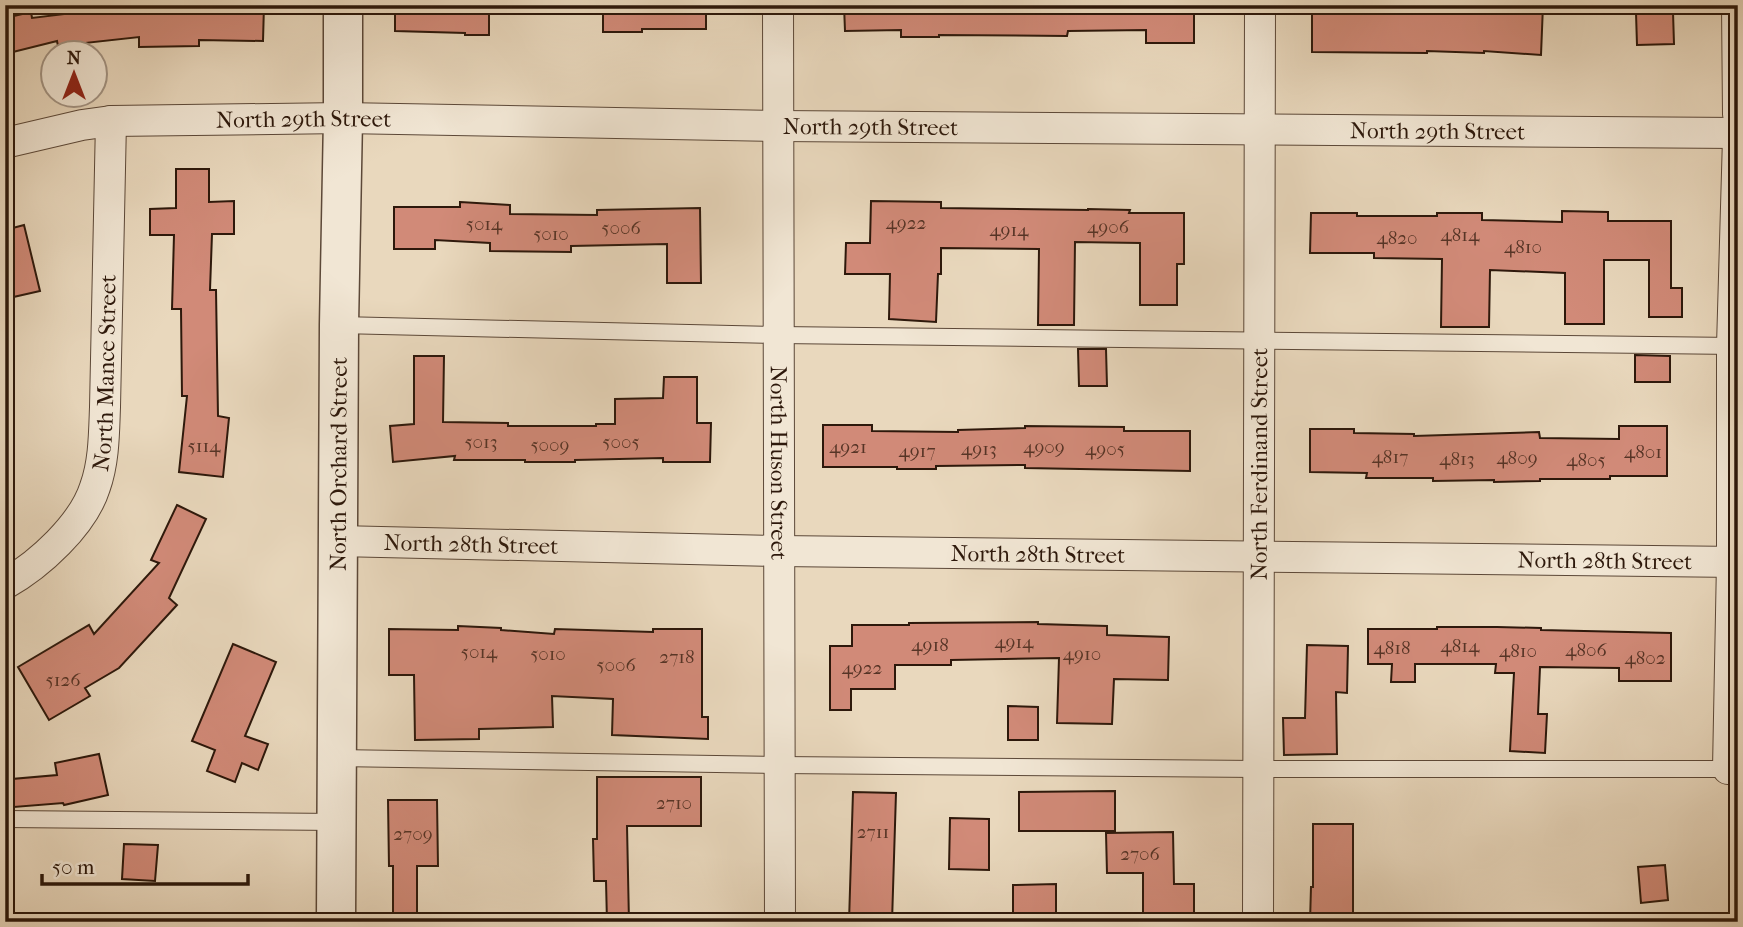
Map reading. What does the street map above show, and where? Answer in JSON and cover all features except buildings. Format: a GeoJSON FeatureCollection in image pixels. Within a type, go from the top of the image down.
{"type":"FeatureCollection","features":[{"type":"Feature","properties":{"kind":"street","name":"North Orchard Street"},"geometry":{"type":"LineString","coordinates":[[336,922],[343,5]]}},
{"type":"Feature","properties":{"kind":"street","name":"North Huson Street"},"geometry":{"type":"LineString","coordinates":[[778,5],[780,922]]}},
{"type":"Feature","properties":{"kind":"street","name":"North Ferdinand Street"},"geometry":{"type":"LineString","coordinates":[[1258,922],[1260,5]]}},
{"type":"Feature","properties":{"kind":"street"},"geometry":{"type":"LineString","coordinates":[[1737,5],[1738,114]]}},
{"type":"Feature","properties":{"kind":"street","name":"North 29th Street"},"geometry":{"type":"LineString","coordinates":[[5,143],[111,121],[343,118],[778,126],[1738,136]]}},
{"type":"Feature","properties":{"kind":"street","name":"North Mance Street"},"geometry":{"type":"LineString","coordinates":[[5,584],[44,557],[77,522],[95,488],[103,449],[105,407],[111,121]]}},
{"type":"Feature","properties":{"kind":"street"},"geometry":{"type":"LineString","coordinates":[[1733,769],[1738,136]]}},
{"type":"Feature","properties":{"kind":"street","name":"North 28th Street"},"geometry":{"type":"LineString","coordinates":[[338,541],[779,551],[1735,562]]}},
{"type":"Feature","properties":{"kind":"lane"},"geometry":{"type":"LineString","coordinates":[[339,325],[779,335],[1735,346]]}},
{"type":"Feature","properties":{"kind":"lane"},"geometry":{"type":"LineString","coordinates":[[337,758],[1258,769],[1733,769]]}},
{"type":"Feature","properties":{"kind":"lane"},"geometry":{"type":"LineString","coordinates":[[5,819],[337,822]]}}]}
